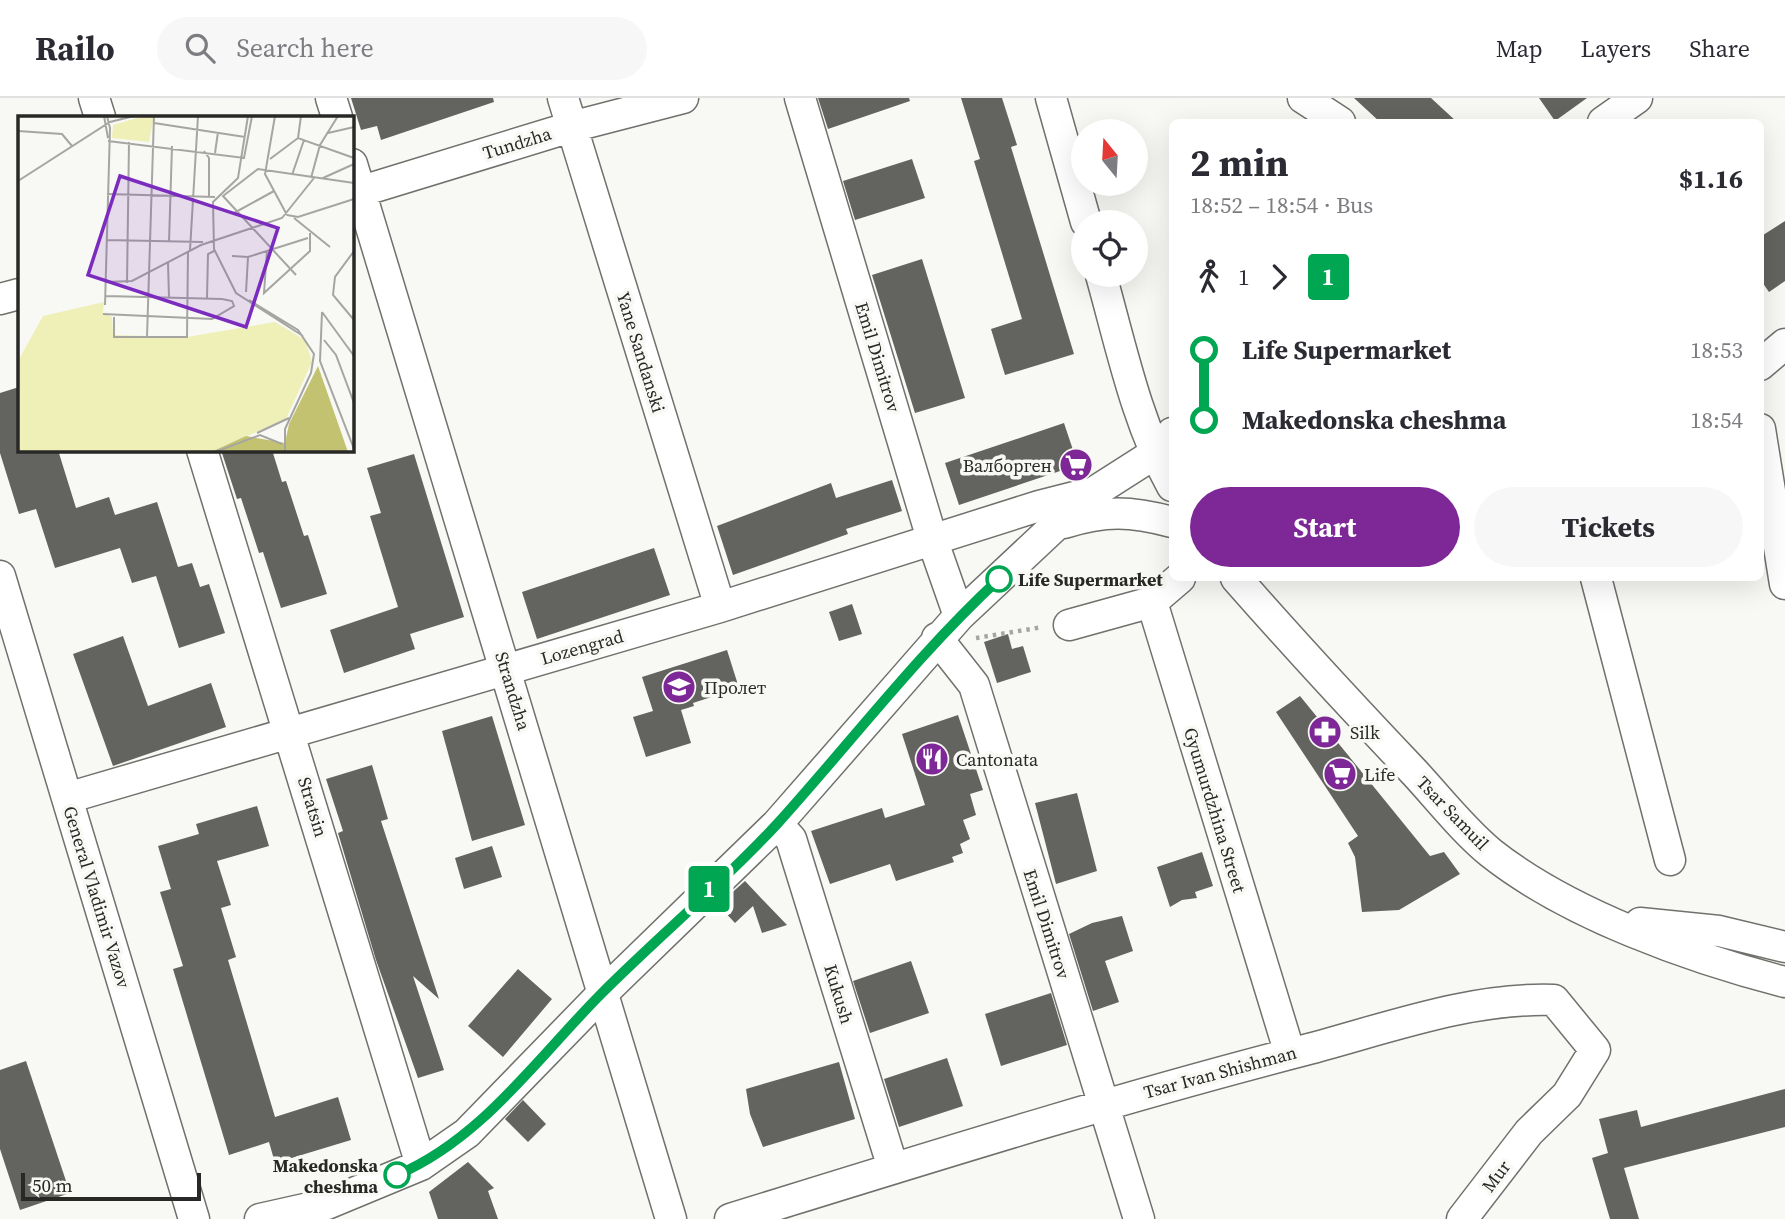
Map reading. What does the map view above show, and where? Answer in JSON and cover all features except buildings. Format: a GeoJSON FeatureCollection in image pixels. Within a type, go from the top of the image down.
{"type":"FeatureCollection","features":[{"type":"Feature","properties":{"kind":"street"},"geometry":{"type":"LineString","coordinates":[[94,98],[100,116]]}},
{"type":"Feature","properties":{"kind":"street"},"geometry":{"type":"LineString","coordinates":[[331,98],[337,116]]}},
{"type":"Feature","properties":{"kind":"street","name":"Yane Sandanski"},"geometry":{"type":"LineString","coordinates":[[563,98],[720,607]]}},
{"type":"Feature","properties":{"kind":"street","name":"Tundzha"},"geometry":{"type":"LineString","coordinates":[[354,183],[684,98]]}},
{"type":"Feature","properties":{"kind":"street","name":"Emil Dimitrov"},"geometry":{"type":"LineString","coordinates":[[800,98],[932,539],[959,616]]}},
{"type":"Feature","properties":{"kind":"street"},"geometry":{"type":"LineString","coordinates":[[1051,98],[1083,210]]}},
{"type":"Feature","properties":{"kind":"street"},"geometry":{"type":"LineString","coordinates":[[1303,98],[1335,119]]}},
{"type":"Feature","properties":{"kind":"street"},"geometry":{"type":"LineString","coordinates":[[1607,119],[1637,98]]}},
{"type":"Feature","properties":{"kind":"street","name":"Strandzha"},"geometry":{"type":"LineString","coordinates":[[354,183],[506,669],[671,1219]]}},
{"type":"Feature","properties":{"kind":"street"},"geometry":{"type":"LineString","coordinates":[[1106,287],[1166,446],[1169,466]]}},
{"type":"Feature","properties":{"kind":"street"},"geometry":{"type":"LineString","coordinates":[[0,299],[18,294]]}},
{"type":"Feature","properties":{"kind":"street"},"geometry":{"type":"LineString","coordinates":[[260,1219],[327,1204],[421,1165],[467,1133],[603,993],[777,824],[959,616],[1096,491],[1166,446]]}},
{"type":"Feature","properties":{"kind":"street","name":"Stratsin"},"geometry":{"type":"LineString","coordinates":[[203,452],[421,1165]]}},
{"type":"Feature","properties":{"kind":"street"},"geometry":{"type":"LineString","coordinates":[[1764,454],[1785,584]]}},
{"type":"Feature","properties":{"kind":"street","name":"Lozengrad"},"geometry":{"type":"LineString","coordinates":[[67,799],[720,607],[932,539],[1096,491]]}},
{"type":"Feature","properties":{"kind":"street"},"geometry":{"type":"LineString","coordinates":[[1054,527],[1106,512],[1130,513],[1169,521]]}},
{"type":"Feature","properties":{"kind":"street","name":"General Vladimir Vazov"},"geometry":{"type":"LineString","coordinates":[[0,576],[194,1219]]}},
{"type":"Feature","properties":{"kind":"street"},"geometry":{"type":"LineString","coordinates":[[1069,625],[1152,603],[1177,581]]}},
{"type":"Feature","properties":{"kind":"street","name":"Tsar Samuil"},"geometry":{"type":"LineString","coordinates":[[1239,581],[1326,680],[1490,852],[1530,880],[1612,920],[1712,963],[1785,982]]}},
{"type":"Feature","properties":{"kind":"street"},"geometry":{"type":"LineString","coordinates":[[1597,581],[1670,860]]}},
{"type":"Feature","properties":{"kind":"street","name":"Gyumurdzhina Street"},"geometry":{"type":"LineString","coordinates":[[1152,603],[1290,1054]]}},
{"type":"Feature","properties":{"kind":"street","name":"Emil Dimitrov"},"geometry":{"type":"LineString","coordinates":[[939,641],[974,685],[1139,1219]]}},
{"type":"Feature","properties":{"kind":"street","name":"Kukush"},"geometry":{"type":"LineString","coordinates":[[777,824],[791,839],[893,1168]]}},
{"type":"Feature","properties":{"kind":"street","name":"Tsar Samuil"},"geometry":{"type":"LineString","coordinates":[[1612,920],[1718,931],[1785,947]]}},
{"type":"Feature","properties":{"kind":"street","name":"Tsar Ivan Shishman"},"geometry":{"type":"LineString","coordinates":[[730,1219],[1105,1103],[1446,1013],[1517,999],[1553,1000],[1595,1050],[1567,1095],[1529,1132]]}},
{"type":"Feature","properties":{"kind":"street","name":"Mur"},"geometry":{"type":"LineString","coordinates":[[1462,1219],[1529,1132]]}},
{"type":"Feature","properties":{"kind":"path"},"geometry":{"type":"LineString","coordinates":[[939,641],[1069,625]]}},
{"type":"Feature","properties":{"kind":"bus line","name":"1"},"geometry":{"type":"LineString","coordinates":[[397,1175],[421,1165],[467,1133],[603,993],[777,824],[937,638],[999,579]]}},
{"type":"Feature","properties":{"kind":"place","name":"Валборген"},"geometry":{"type":"Point","coordinates":[1076,465]}},
{"type":"Feature","properties":{"kind":"place","name":"Life Supermarket"},"geometry":{"type":"Point","coordinates":[999,579]}},
{"type":"Feature","properties":{"kind":"place","name":"Пролет"},"geometry":{"type":"Point","coordinates":[679,687]}},
{"type":"Feature","properties":{"kind":"place","name":"Silk"},"geometry":{"type":"Point","coordinates":[1325,732]}},
{"type":"Feature","properties":{"kind":"place","name":"Cantonata"},"geometry":{"type":"Point","coordinates":[932,759]}},
{"type":"Feature","properties":{"kind":"place","name":"Life"},"geometry":{"type":"Point","coordinates":[1340,774]}},
{"type":"Feature","properties":{"kind":"place","name":"Makedonska cheshma"},"geometry":{"type":"Point","coordinates":[397,1175]}}]}
